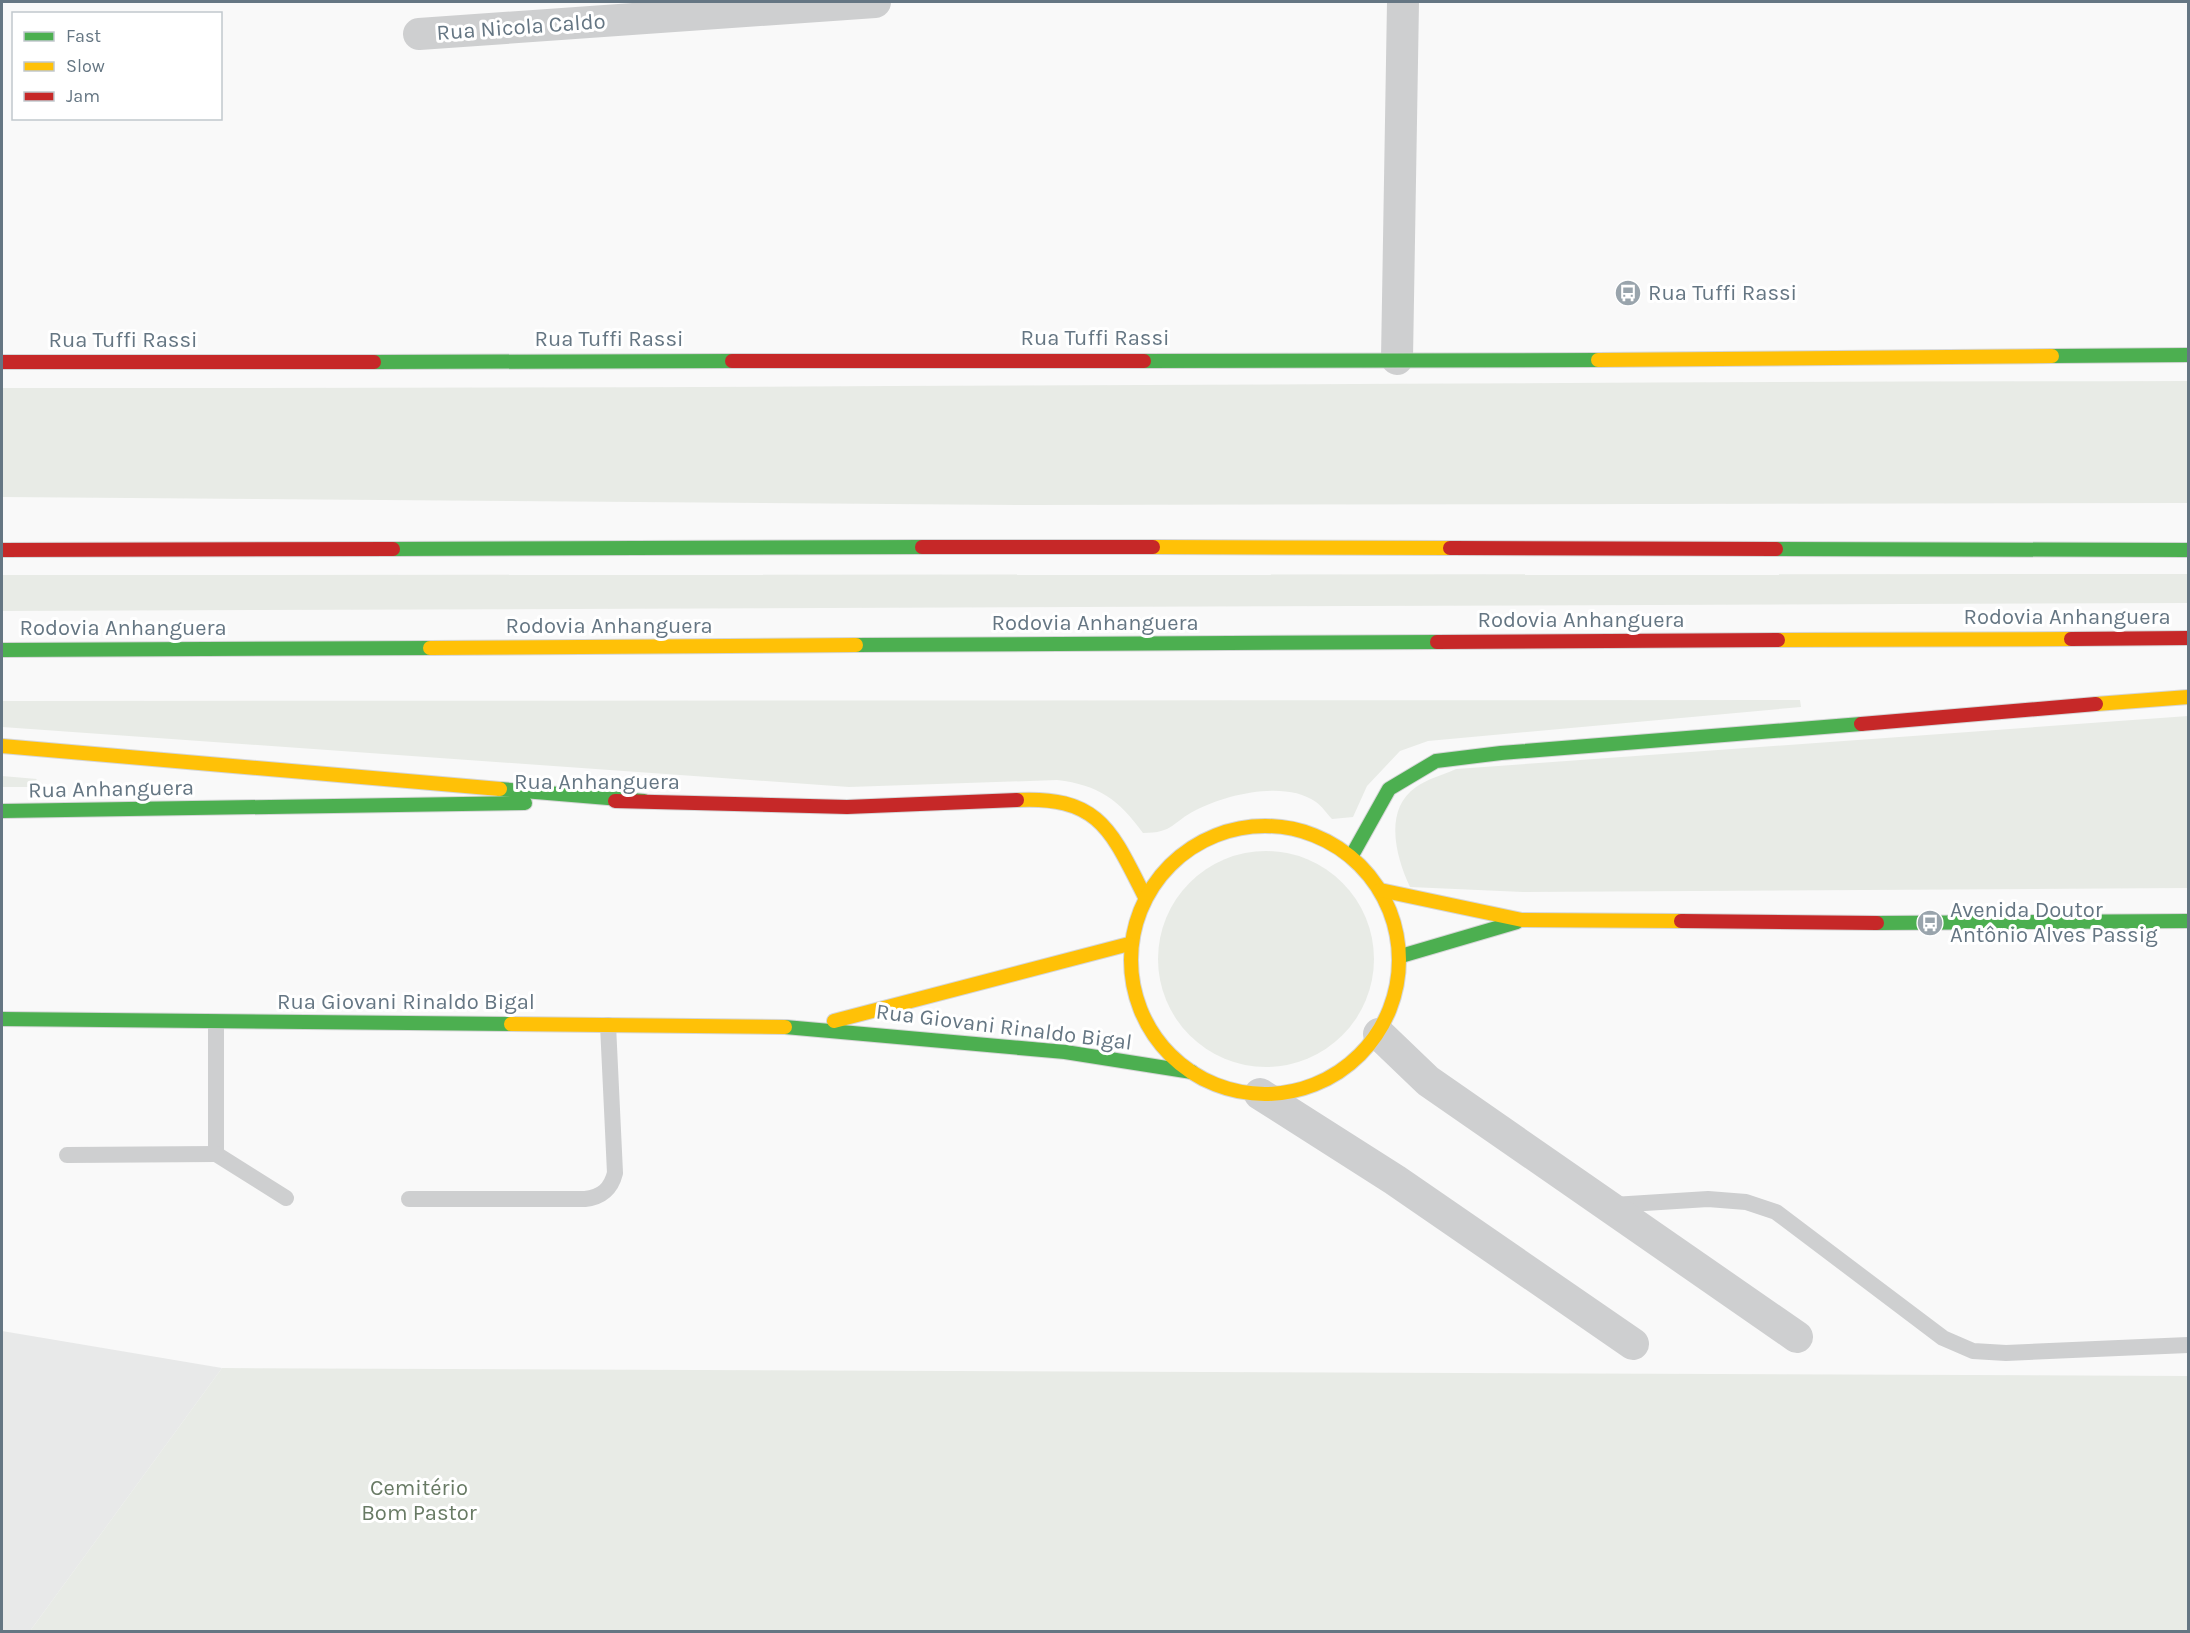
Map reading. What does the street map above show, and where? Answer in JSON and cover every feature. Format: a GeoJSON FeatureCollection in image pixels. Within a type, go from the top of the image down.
{"type":"FeatureCollection","features":[{"type":"Feature","properties":{"kind":"main road","name":"Rua Tuffi Rassi"},"geometry":{"type":"LineString","coordinates":[[2,362],[1612,360],[2188,356]]}},
{"type":"Feature","properties":{"kind":"main road"},"geometry":{"type":"LineString","coordinates":[[2,550],[1098,547],[2185,550]]}},
{"type":"Feature","properties":{"kind":"main road","name":"Rodovia Anhanguera"},"geometry":{"type":"LineString","coordinates":[[2,650],[2188,638]]}},
{"type":"Feature","properties":{"kind":"main road"},"geometry":{"type":"LineString","coordinates":[[1351,857],[1389,789],[1436,761],[1501,753],[2188,697]]}},
{"type":"Feature","properties":{"kind":"main road"},"geometry":{"type":"LineString","coordinates":[[2,746],[644,801]]}},
{"type":"Feature","properties":{"kind":"main road","name":"Rua Anhanguera"},"geometry":{"type":"LineString","coordinates":[[2,811],[644,801],[847,807],[1034,799],[1065,803],[1092,814],[1114,836],[1144,895]]}},
{"type":"Feature","properties":{"kind":"main road"},"geometry":{"type":"LineString","coordinates":[[1263,825],[1310,833],[1351,857],[1380,890],[1395,922],[1401,956],[1396,1000],[1379,1034],[1347,1068],[1305,1088],[1260,1094],[1224,1088],[1191,1072],[1164,1048],[1142,1017],[1131,982],[1129,944],[1135,914],[1144,895],[1176,857],[1218,834],[1263,825]]}},
{"type":"Feature","properties":{"kind":"main road"},"geometry":{"type":"LineString","coordinates":[[1380,890],[1522,920],[1930,923],[2188,921]]}},
{"type":"Feature","properties":{"kind":"main road"},"geometry":{"type":"LineString","coordinates":[[1401,956],[1522,920]]}},
{"type":"Feature","properties":{"kind":"main road","name":"Rua Giovani Rinaldo Bigal"},"geometry":{"type":"LineString","coordinates":[[811,1027],[1129,944]]}},
{"type":"Feature","properties":{"kind":"main road","name":"Rua Giovani Rinaldo Bigal"},"geometry":{"type":"LineString","coordinates":[[2,1019],[811,1027],[1065,1052],[1191,1072]]}},
{"type":"Feature","properties":{"kind":"street","name":"Rua Nicola Caldo"},"geometry":{"type":"LineString","coordinates":[[419,34],[875,2]]}},
{"type":"Feature","properties":{"kind":"street"},"geometry":{"type":"LineString","coordinates":[[1397,359],[1403,2]]}},
{"type":"Feature","properties":{"kind":"street"},"geometry":{"type":"LineString","coordinates":[[1379,1034],[1428,1081],[1797,1337]]}},
{"type":"Feature","properties":{"kind":"street"},"geometry":{"type":"LineString","coordinates":[[1260,1094],[1395,1179],[1633,1344]]}},
{"type":"Feature","properties":{"kind":"lane"},"geometry":{"type":"LineString","coordinates":[[216,1022],[216,1154]]}},
{"type":"Feature","properties":{"kind":"lane"},"geometry":{"type":"LineString","coordinates":[[409,1199],[585,1199],[600,1196],[607,1190],[615,1173],[608,1025]]}},
{"type":"Feature","properties":{"kind":"lane"},"geometry":{"type":"LineString","coordinates":[[67,1155],[216,1154],[286,1198]]}},
{"type":"Feature","properties":{"kind":"lane"},"geometry":{"type":"LineString","coordinates":[[1608,1206],[1708,1199],[1746,1202],[1776,1212],[1943,1338],[1973,1351],[2006,1353],[2188,1345]]}},
{"type":"Feature","properties":{"kind":"shaded area"},"geometry":{"type":"Polygon","coordinates":[[[2,1331],[222,1368],[30,1631],[2,1631],[2,1331]]]}},
{"type":"Feature","properties":{"kind":"green space"},"geometry":{"type":"Polygon","coordinates":[[[2188,381],[2188,503],[1025,505],[2,497],[2,388],[2188,381]]]}},
{"type":"Feature","properties":{"kind":"green space"},"geometry":{"type":"Polygon","coordinates":[[[2188,574],[2188,603],[2,611],[2,575],[2188,574]]]}},
{"type":"Feature","properties":{"kind":"green space"},"geometry":{"type":"Polygon","coordinates":[[[1800,700],[1801,707],[1428,741],[1400,751],[1367,786],[1353,817],[1332,819],[1318,804],[1304,795],[1273,791],[1256,792],[1209,804],[1188,814],[1167,829],[1153,833],[1143,833],[1134,821],[1107,796],[1085,786],[1057,780],[849,787],[2,727],[2,701],[1800,700]]]}},
{"type":"Feature","properties":{"kind":"green space"},"geometry":{"type":"Polygon","coordinates":[[[2188,716],[2188,888],[1523,892],[1410,887],[1397,848],[1396,821],[1399,808],[1406,797],[1420,784],[1456,769],[2188,716]]]}},
{"type":"Feature","properties":{"kind":"green space"},"geometry":{"type":"Polygon","coordinates":[[[2,776],[37,779],[29,787],[2,787],[2,776]]]}},
{"type":"Feature","properties":{"kind":"green space"},"geometry":{"type":"Polygon","coordinates":[[[1255,851],[1277,851],[1297,855],[1317,863],[1343,882],[1362,908],[1370,928],[1374,959],[1370,990],[1362,1010],[1343,1036],[1317,1055],[1297,1063],[1277,1067],[1255,1067],[1235,1063],[1215,1055],[1197,1043],[1182,1028],[1170,1010],[1162,990],[1158,970],[1158,948],[1162,928],[1170,908],[1182,890],[1197,875],[1215,863],[1235,855],[1255,851]]]}},
{"type":"Feature","properties":{"kind":"green space","name":"Cemitério Bom Pastor"},"geometry":{"type":"Polygon","coordinates":[[[222,1368],[2188,1376],[2188,1631],[30,1631],[222,1368]]]}},
{"type":"Feature","properties":{"kind":"traffic: fast"},"geometry":{"type":"LineString","coordinates":[[2052,356],[2188,355]]}},
{"type":"Feature","properties":{"kind":"traffic: fast"},"geometry":{"type":"LineString","coordinates":[[1144,361],[1598,360]]}},
{"type":"Feature","properties":{"kind":"traffic: fast"},"geometry":{"type":"LineString","coordinates":[[374,362],[732,361]]}},
{"type":"Feature","properties":{"kind":"traffic: fast"},"geometry":{"type":"LineString","coordinates":[[393,549],[922,547]]}},
{"type":"Feature","properties":{"kind":"traffic: fast"},"geometry":{"type":"LineString","coordinates":[[1776,549],[2188,550]]}},
{"type":"Feature","properties":{"kind":"traffic: fast"},"geometry":{"type":"LineString","coordinates":[[856,645],[1437,642]]}},
{"type":"Feature","properties":{"kind":"traffic: fast"},"geometry":{"type":"LineString","coordinates":[[2,650],[430,648]]}},
{"type":"Feature","properties":{"kind":"traffic: fast"},"geometry":{"type":"LineString","coordinates":[[1351,857],[1389,789],[1436,761],[1501,753],[1861,724]]}},
{"type":"Feature","properties":{"kind":"traffic: fast"},"geometry":{"type":"LineString","coordinates":[[500,789],[644,801]]}},
{"type":"Feature","properties":{"kind":"traffic: fast"},"geometry":{"type":"LineString","coordinates":[[2,811],[525,803]]}},
{"type":"Feature","properties":{"kind":"traffic: fast"},"geometry":{"type":"LineString","coordinates":[[1877,923],[2188,921]]}},
{"type":"Feature","properties":{"kind":"traffic: fast"},"geometry":{"type":"LineString","coordinates":[[1401,956],[1517,922]]}},
{"type":"Feature","properties":{"kind":"traffic: fast"},"geometry":{"type":"LineString","coordinates":[[2,1019],[511,1024]]}},
{"type":"Feature","properties":{"kind":"traffic: fast"},"geometry":{"type":"LineString","coordinates":[[785,1027],[1065,1052],[1192,1072]]}},
{"type":"Feature","properties":{"kind":"traffic: slow"},"geometry":{"type":"LineString","coordinates":[[1598,360],[2052,356]]}},
{"type":"Feature","properties":{"kind":"traffic: slow"},"geometry":{"type":"LineString","coordinates":[[1153,547],[1450,548]]}},
{"type":"Feature","properties":{"kind":"traffic: slow"},"geometry":{"type":"LineString","coordinates":[[1778,640],[2071,639]]}},
{"type":"Feature","properties":{"kind":"traffic: slow"},"geometry":{"type":"LineString","coordinates":[[430,648],[856,645]]}},
{"type":"Feature","properties":{"kind":"traffic: slow"},"geometry":{"type":"LineString","coordinates":[[2096,704],[2188,697]]}},
{"type":"Feature","properties":{"kind":"traffic: slow"},"geometry":{"type":"LineString","coordinates":[[2,746],[500,789]]}},
{"type":"Feature","properties":{"kind":"traffic: slow"},"geometry":{"type":"LineString","coordinates":[[1017,800],[1045,800],[1067,804],[1085,811],[1111,835],[1144,895]]}},
{"type":"Feature","properties":{"kind":"traffic: slow"},"geometry":{"type":"LineString","coordinates":[[1278,826],[1316,836],[1340,848],[1360,865],[1377,885],[1389,909],[1397,934],[1399,960],[1397,986],[1389,1011],[1377,1035],[1360,1055],[1340,1072],[1316,1084],[1291,1092],[1252,1094],[1214,1084],[1190,1072],[1161,1045],[1153,1035],[1141,1011],[1133,986],[1131,947],[1141,909],[1153,885],[1180,856],[1190,848],[1214,836],[1239,828],[1278,826]]}},
{"type":"Feature","properties":{"kind":"traffic: slow"},"geometry":{"type":"LineString","coordinates":[[1380,890],[1522,920],[1681,921]]}},
{"type":"Feature","properties":{"kind":"traffic: slow"},"geometry":{"type":"LineString","coordinates":[[834,1021],[1129,944]]}},
{"type":"Feature","properties":{"kind":"traffic: slow"},"geometry":{"type":"LineString","coordinates":[[511,1024],[785,1027]]}},
{"type":"Feature","properties":{"kind":"traffic: jam"},"geometry":{"type":"LineString","coordinates":[[732,361],[1144,361]]}},
{"type":"Feature","properties":{"kind":"traffic: jam"},"geometry":{"type":"LineString","coordinates":[[2,362],[374,362]]}},
{"type":"Feature","properties":{"kind":"traffic: jam"},"geometry":{"type":"LineString","coordinates":[[922,547],[1153,547]]}},
{"type":"Feature","properties":{"kind":"traffic: jam"},"geometry":{"type":"LineString","coordinates":[[1450,548],[1776,549]]}},
{"type":"Feature","properties":{"kind":"traffic: jam"},"geometry":{"type":"LineString","coordinates":[[2,550],[393,549]]}},
{"type":"Feature","properties":{"kind":"traffic: jam"},"geometry":{"type":"LineString","coordinates":[[2071,639],[2188,638]]}},
{"type":"Feature","properties":{"kind":"traffic: jam"},"geometry":{"type":"LineString","coordinates":[[1437,642],[1778,640]]}},
{"type":"Feature","properties":{"kind":"traffic: jam"},"geometry":{"type":"LineString","coordinates":[[1861,724],[2096,704]]}},
{"type":"Feature","properties":{"kind":"traffic: jam"},"geometry":{"type":"LineString","coordinates":[[615,801],[847,807],[1017,800]]}},
{"type":"Feature","properties":{"kind":"traffic: jam"},"geometry":{"type":"LineString","coordinates":[[1681,921],[1877,923]]}},
{"type":"Feature","properties":{"kind":"place","name":"Rua Tuffi Rassi"},"geometry":{"type":"Point","coordinates":[1628,293]}},
{"type":"Feature","properties":{"kind":"place","name":"Avenida Doutor Antônio Alves Passig"},"geometry":{"type":"Point","coordinates":[1930,923]}}]}
